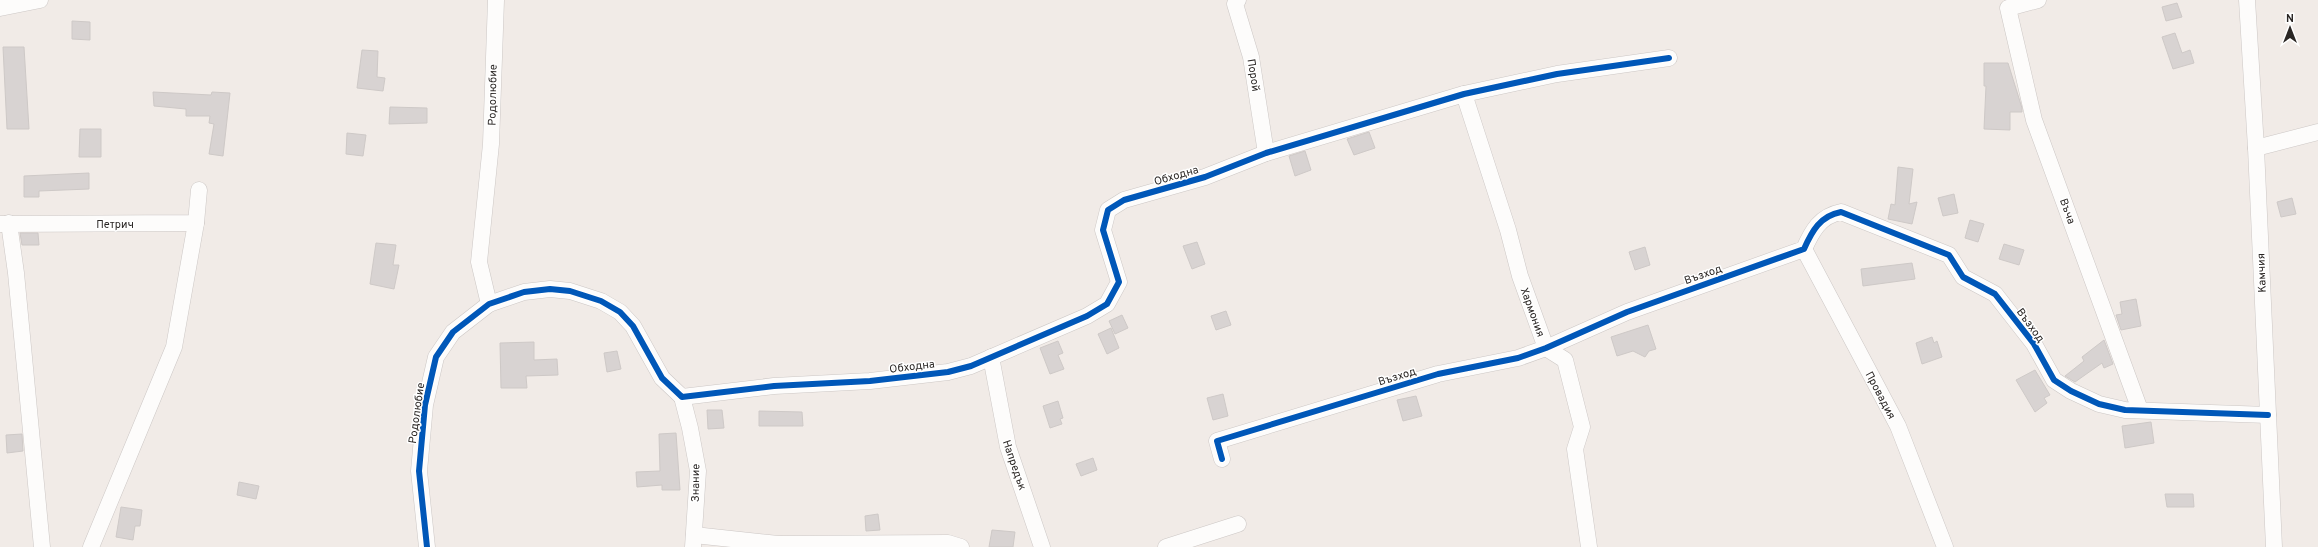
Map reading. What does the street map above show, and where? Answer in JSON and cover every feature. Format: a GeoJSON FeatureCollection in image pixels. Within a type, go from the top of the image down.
{"type":"FeatureCollection","features":[{"type":"Feature","properties":{"kind":"street"},"geometry":{"type":"LineString","coordinates":[[0,8],[40,0]]}},
{"type":"Feature","properties":{"kind":"street","name":"Родолюбие"},"geometry":{"type":"LineString","coordinates":[[427,547],[419,471],[425,405],[436,357],[453,332],[489,304],[479,262],[491,144],[496,0]]}},
{"type":"Feature","properties":{"kind":"street","name":"Порой"},"geometry":{"type":"LineString","coordinates":[[1238,0],[1235,4],[1251,57],[1266,153]]}},
{"type":"Feature","properties":{"kind":"street","name":"Въча"},"geometry":{"type":"LineString","coordinates":[[2038,0],[2008,8],[2034,120],[2140,410]]}},
{"type":"Feature","properties":{"kind":"street","name":"Камчия"},"geometry":{"type":"LineString","coordinates":[[2247,0],[2256,148],[2274,547]]}},
{"type":"Feature","properties":{"kind":"street","name":"Обходна"},"geometry":{"type":"LineString","coordinates":[[682,398],[774,386],[870,381],[948,372],[971,366],[1087,316],[1107,304],[1118,282],[1103,230],[1108,210],[1124,200],[1205,177],[1266,153],[1464,94],[1557,74],[1669,58]]}},
{"type":"Feature","properties":{"kind":"street","name":"Хармония"},"geometry":{"type":"LineString","coordinates":[[1464,94],[1508,230],[1520,276],[1546,348],[1565,360],[1582,427],[1575,449],[1589,547]]}},
{"type":"Feature","properties":{"kind":"street"},"geometry":{"type":"LineString","coordinates":[[2256,148],[2318,132]]}},
{"type":"Feature","properties":{"kind":"street"},"geometry":{"type":"LineString","coordinates":[[91,547],[174,347],[196,223],[199,190]]}},
{"type":"Feature","properties":{"kind":"street","name":"Възход"},"geometry":{"type":"LineString","coordinates":[[1222,459],[1217,441],[1438,374],[1518,358],[1546,348],[1627,312],[1804,249],[1811,232],[1824,218],[1841,212],[1949,255],[1963,277],[1995,294],[2034,344],[2054,380],[2100,404],[2125,410],[2268,415]]}},
{"type":"Feature","properties":{"kind":"street"},"geometry":{"type":"LineString","coordinates":[[4,223],[16,273],[42,547]]}},
{"type":"Feature","properties":{"kind":"street","name":"Петрич"},"geometry":{"type":"LineString","coordinates":[[4,223],[196,223]]}},
{"type":"Feature","properties":{"kind":"street","name":"Провадия"},"geometry":{"type":"LineString","coordinates":[[1804,249],[1898,426],[1945,547]]}},
{"type":"Feature","properties":{"kind":"street"},"geometry":{"type":"LineString","coordinates":[[489,304],[524,292],[550,290],[570,291],[601,301],[620,312],[633,326],[662,378],[682,398]]}},
{"type":"Feature","properties":{"kind":"street","name":"Напредък"},"geometry":{"type":"LineString","coordinates":[[991,357],[1008,447],[1042,547]]}},
{"type":"Feature","properties":{"kind":"street","name":"Знание"},"geometry":{"type":"LineString","coordinates":[[682,398],[698,471],[693,541]]}},
{"type":"Feature","properties":{"kind":"street"},"geometry":{"type":"LineString","coordinates":[[1166,547],[1238,524]]}},
{"type":"Feature","properties":{"kind":"street"},"geometry":{"type":"LineString","coordinates":[[693,541],[778,544],[948,543],[961,547]]}},
{"type":"Feature","properties":{"kind":"building"},"geometry":{"type":"Polygon","coordinates":[[[2177,3],[2182,17],[2166,21],[2162,7],[2177,3]]]}},
{"type":"Feature","properties":{"kind":"building"},"geometry":{"type":"Polygon","coordinates":[[[72,21],[90,22],[90,40],[72,39],[72,21]]]}},
{"type":"Feature","properties":{"kind":"building"},"geometry":{"type":"Polygon","coordinates":[[[2175,33],[2182,53],[2190,50],[2194,63],[2173,69],[2162,37],[2175,33]]]}},
{"type":"Feature","properties":{"kind":"building"},"geometry":{"type":"Polygon","coordinates":[[[3,47],[24,47],[29,129],[7,129],[3,47]]]}},
{"type":"Feature","properties":{"kind":"building"},"geometry":{"type":"Polygon","coordinates":[[[362,50],[378,51],[377,77],[385,78],[383,91],[357,88],[362,50]]]}},
{"type":"Feature","properties":{"kind":"building"},"geometry":{"type":"Polygon","coordinates":[[[1984,63],[2008,63],[2022,108],[2022,112],[2010,112],[2010,130],[1984,129],[1986,86],[1984,86],[1984,63]]]}},
{"type":"Feature","properties":{"kind":"building"},"geometry":{"type":"Polygon","coordinates":[[[153,92],[211,95],[212,92],[230,93],[223,156],[209,154],[214,124],[209,123],[210,116],[186,116],[186,109],[154,106],[153,92]]]}},
{"type":"Feature","properties":{"kind":"building"},"geometry":{"type":"Polygon","coordinates":[[[390,107],[427,108],[427,123],[389,124],[390,107]]]}},
{"type":"Feature","properties":{"kind":"building"},"geometry":{"type":"Polygon","coordinates":[[[80,129],[101,129],[101,157],[79,157],[80,129]]]}},
{"type":"Feature","properties":{"kind":"building"},"geometry":{"type":"Polygon","coordinates":[[[1369,132],[1375,148],[1354,155],[1347,139],[1369,132]]]}},
{"type":"Feature","properties":{"kind":"building"},"geometry":{"type":"Polygon","coordinates":[[[347,133],[366,135],[363,156],[346,154],[347,133]]]}},
{"type":"Feature","properties":{"kind":"building"},"geometry":{"type":"Polygon","coordinates":[[[1305,151],[1311,170],[1295,176],[1289,156],[1305,151]]]}},
{"type":"Feature","properties":{"kind":"building"},"geometry":{"type":"Polygon","coordinates":[[[1898,167],[1913,169],[1909,204],[1917,202],[1912,224],[1888,219],[1891,204],[1895,205],[1898,167]]]}},
{"type":"Feature","properties":{"kind":"building"},"geometry":{"type":"Polygon","coordinates":[[[89,173],[89,189],[39,191],[39,197],[24,197],[24,176],[89,173]]]}},
{"type":"Feature","properties":{"kind":"building"},"geometry":{"type":"Polygon","coordinates":[[[1954,194],[1958,213],[1943,216],[1938,198],[1954,194]]]}},
{"type":"Feature","properties":{"kind":"building"},"geometry":{"type":"Polygon","coordinates":[[[2292,198],[2296,214],[2281,217],[2277,202],[2292,198]]]}},
{"type":"Feature","properties":{"kind":"building"},"geometry":{"type":"Polygon","coordinates":[[[1970,220],[1984,224],[1978,242],[1965,238],[1970,220]]]}},
{"type":"Feature","properties":{"kind":"building"},"geometry":{"type":"Polygon","coordinates":[[[20,233],[38,233],[39,245],[22,245],[20,233]]]}},
{"type":"Feature","properties":{"kind":"building"},"geometry":{"type":"Polygon","coordinates":[[[1197,242],[1205,264],[1192,269],[1183,246],[1197,242]]]}},
{"type":"Feature","properties":{"kind":"building"},"geometry":{"type":"Polygon","coordinates":[[[376,243],[396,245],[393,265],[399,265],[394,289],[370,284],[376,243]]]}},
{"type":"Feature","properties":{"kind":"building"},"geometry":{"type":"Polygon","coordinates":[[[2004,244],[2024,250],[2019,265],[1999,259],[2004,244]]]}},
{"type":"Feature","properties":{"kind":"building"},"geometry":{"type":"Polygon","coordinates":[[[1645,247],[1650,265],[1635,270],[1629,252],[1645,247]]]}},
{"type":"Feature","properties":{"kind":"building"},"geometry":{"type":"Polygon","coordinates":[[[1912,263],[1915,279],[1863,286],[1861,269],[1912,263]]]}},
{"type":"Feature","properties":{"kind":"building"},"geometry":{"type":"Polygon","coordinates":[[[2136,299],[2141,326],[2121,330],[2116,315],[2122,314],[2120,302],[2136,299]]]}},
{"type":"Feature","properties":{"kind":"building"},"geometry":{"type":"Polygon","coordinates":[[[1226,311],[1231,325],[1216,330],[1211,316],[1226,311]]]}},
{"type":"Feature","properties":{"kind":"building"},"geometry":{"type":"Polygon","coordinates":[[[1122,315],[1128,328],[1115,334],[1109,321],[1122,315]]]}},
{"type":"Feature","properties":{"kind":"building"},"geometry":{"type":"Polygon","coordinates":[[[1648,325],[1656,349],[1649,351],[1645,357],[1633,351],[1617,356],[1611,337],[1648,325]]]}},
{"type":"Feature","properties":{"kind":"building"},"geometry":{"type":"Polygon","coordinates":[[[1111,328],[1119,348],[1107,354],[1098,334],[1111,328]]]}},
{"type":"Feature","properties":{"kind":"building"},"geometry":{"type":"Polygon","coordinates":[[[1932,337],[1934,343],[1937,341],[1942,357],[1922,364],[1916,343],[1932,337]]]}},
{"type":"Feature","properties":{"kind":"building"},"geometry":{"type":"Polygon","coordinates":[[[2104,340],[2113,364],[2104,368],[2102,363],[2075,382],[2065,376],[2084,361],[2082,357],[2104,340]]]}},
{"type":"Feature","properties":{"kind":"building"},"geometry":{"type":"Polygon","coordinates":[[[1058,341],[1063,353],[1058,355],[1064,369],[1050,374],[1040,348],[1058,341]]]}},
{"type":"Feature","properties":{"kind":"building"},"geometry":{"type":"Polygon","coordinates":[[[534,342],[534,360],[557,359],[558,375],[526,376],[527,388],[501,388],[500,343],[534,342]]]}},
{"type":"Feature","properties":{"kind":"building"},"geometry":{"type":"Polygon","coordinates":[[[617,351],[621,369],[607,372],[604,353],[617,351]]]}},
{"type":"Feature","properties":{"kind":"building"},"geometry":{"type":"Polygon","coordinates":[[[2035,370],[2050,395],[2044,398],[2047,403],[2035,412],[2016,380],[2035,370]]]}},
{"type":"Feature","properties":{"kind":"building"},"geometry":{"type":"Polygon","coordinates":[[[1223,394],[1228,416],[1213,420],[1207,398],[1223,394]]]}},
{"type":"Feature","properties":{"kind":"building"},"geometry":{"type":"Polygon","coordinates":[[[1416,396],[1422,416],[1403,421],[1397,400],[1416,396]]]}},
{"type":"Feature","properties":{"kind":"building"},"geometry":{"type":"Polygon","coordinates":[[[1058,401],[1063,418],[1060,419],[1062,424],[1050,428],[1043,406],[1058,401]]]}},
{"type":"Feature","properties":{"kind":"building"},"geometry":{"type":"Polygon","coordinates":[[[707,410],[722,410],[724,428],[708,429],[707,410]]]}},
{"type":"Feature","properties":{"kind":"building"},"geometry":{"type":"Polygon","coordinates":[[[759,411],[802,412],[803,426],[759,426],[759,411]]]}},
{"type":"Feature","properties":{"kind":"building"},"geometry":{"type":"Polygon","coordinates":[[[2151,422],[2154,443],[2125,448],[2122,426],[2151,422]]]}},
{"type":"Feature","properties":{"kind":"building"},"geometry":{"type":"Polygon","coordinates":[[[676,433],[680,490],[662,490],[662,485],[637,487],[636,472],[660,471],[659,434],[676,433]]]}},
{"type":"Feature","properties":{"kind":"building"},"geometry":{"type":"Polygon","coordinates":[[[22,434],[23,451],[7,453],[6,435],[22,434]]]}},
{"type":"Feature","properties":{"kind":"building"},"geometry":{"type":"Polygon","coordinates":[[[1093,458],[1097,470],[1081,476],[1076,464],[1093,458]]]}},
{"type":"Feature","properties":{"kind":"building"},"geometry":{"type":"Polygon","coordinates":[[[239,482],[259,486],[256,499],[237,495],[239,482]]]}},
{"type":"Feature","properties":{"kind":"building"},"geometry":{"type":"Polygon","coordinates":[[[2165,494],[2193,494],[2194,507],[2167,507],[2165,494]]]}},
{"type":"Feature","properties":{"kind":"building"},"geometry":{"type":"Polygon","coordinates":[[[121,507],[142,510],[140,526],[135,526],[133,540],[116,537],[121,507]]]}},
{"type":"Feature","properties":{"kind":"building"},"geometry":{"type":"Polygon","coordinates":[[[878,514],[880,530],[866,531],[865,516],[878,514]]]}},
{"type":"Feature","properties":{"kind":"building"},"geometry":{"type":"Polygon","coordinates":[[[992,530],[1015,532],[1013,547],[989,547],[992,530]]]}},
{"type":"Feature","properties":{"kind":"cycle path"},"geometry":{"type":"LineString","coordinates":[[427,547],[419,471],[425,405],[436,357],[453,332],[489,304],[524,292],[550,289],[570,291],[601,301],[620,312],[633,326],[662,378],[682,397],[774,386],[870,381],[948,372],[971,366],[1087,316],[1107,304],[1119,282],[1103,230],[1108,210],[1124,200],[1205,177],[1266,153],[1464,94],[1557,74],[1669,58]]}},
{"type":"Feature","properties":{"kind":"cycle path"},"geometry":{"type":"LineString","coordinates":[[1222,459],[1217,441],[1438,374],[1518,358],[1546,348],[1627,312],[1804,249],[1810,236],[1818,225],[1827,217],[1841,212],[1949,255],[1963,277],[1995,294],[2034,344],[2054,380],[2071,391],[2099,404],[2125,410],[2268,415]]}}]}
